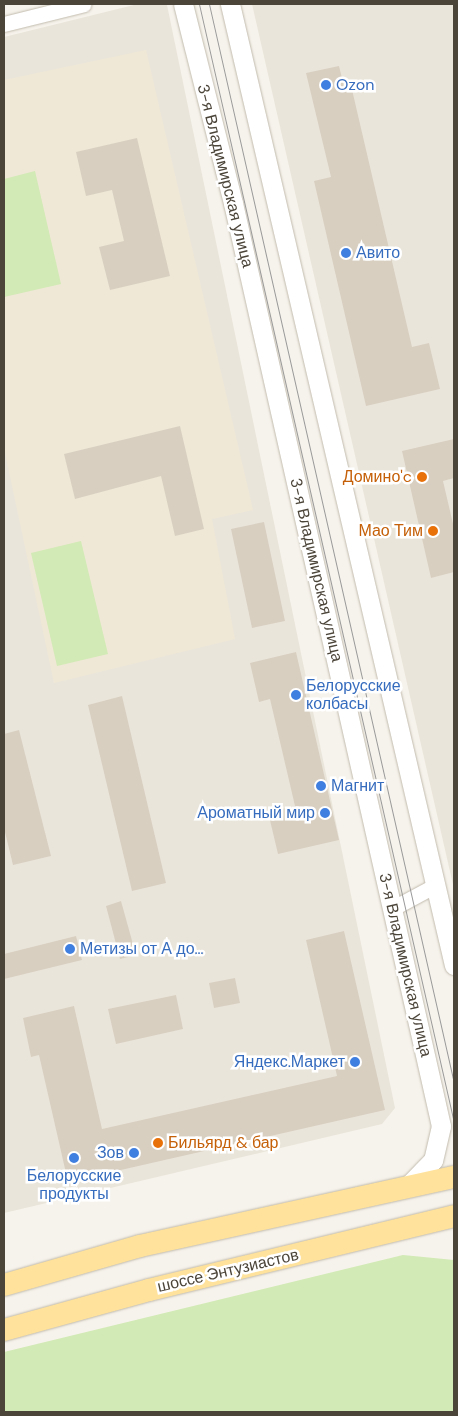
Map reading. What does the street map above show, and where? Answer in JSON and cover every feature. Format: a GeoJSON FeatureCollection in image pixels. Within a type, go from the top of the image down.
{"type":"FeatureCollection","features":[{"type":"Feature","properties":{"kind":"main road"},"geometry":{"type":"LineString","coordinates":[[4,1285],[140,1246],[454,1176]]}},
{"type":"Feature","properties":{"kind":"main road","name":"шоссе Энтузиастов"},"geometry":{"type":"LineString","coordinates":[[4,1330],[149,1290],[454,1216]]}},
{"type":"Feature","properties":{"kind":"street"},"geometry":{"type":"LineString","coordinates":[[4,24],[84,4]]}},
{"type":"Feature","properties":{"kind":"street","name":"3-я Владимирская улица"},"geometry":{"type":"LineString","coordinates":[[183,4],[233,204],[442,1126],[433,1160],[407,1187]]}},
{"type":"Feature","properties":{"kind":"street"},"geometry":{"type":"LineString","coordinates":[[230,4],[434,886],[454,965]]}},
{"type":"Feature","properties":{"kind":"street"},"geometry":{"type":"LineString","coordinates":[[393,908],[434,886]]}},
{"type":"Feature","properties":{"kind":"shaded area"},"geometry":{"type":"Polygon","coordinates":[[[138,4],[167,5],[395,1108],[382,1124],[4,1213],[4,37],[138,4]]]}},
{"type":"Feature","properties":{"kind":"shaded area"},"geometry":{"type":"Polygon","coordinates":[[[252,4],[454,4],[454,889],[252,4]]]}},
{"type":"Feature","properties":{"kind":"shaded area"},"geometry":{"type":"Polygon","coordinates":[[[146,50],[253,510],[212,519],[235,639],[54,683],[4,448],[4,80],[146,50]]]}},
{"type":"Feature","properties":{"kind":"green space"},"geometry":{"type":"Polygon","coordinates":[[[35,171],[61,284],[4,297],[4,179],[35,171]]]}},
{"type":"Feature","properties":{"kind":"green space"},"geometry":{"type":"Polygon","coordinates":[[[81,541],[108,654],[57,666],[31,553],[81,541]]]}},
{"type":"Feature","properties":{"kind":"green space"},"geometry":{"type":"Polygon","coordinates":[[[403,1255],[454,1260],[454,1412],[4,1412],[4,1352],[403,1255]]]}},
{"type":"Feature","properties":{"kind":"building"},"geometry":{"type":"Polygon","coordinates":[[[339,66],[343,82],[350,81],[412,347],[429,343],[440,389],[366,406],[314,181],[331,177],[306,73],[339,66]]]}},
{"type":"Feature","properties":{"kind":"building"},"geometry":{"type":"Polygon","coordinates":[[[137,138],[170,276],[110,290],[99,247],[124,241],[112,190],[86,196],[76,152],[137,138]]]}},
{"type":"Feature","properties":{"kind":"building"},"geometry":{"type":"Polygon","coordinates":[[[180,426],[204,529],[175,536],[161,476],[75,499],[64,454],[180,426]]]}},
{"type":"Feature","properties":{"kind":"building"},"geometry":{"type":"Polygon","coordinates":[[[454,439],[454,478],[443,481],[454,528],[454,572],[431,578],[402,451],[454,439]]]}},
{"type":"Feature","properties":{"kind":"building"},"geometry":{"type":"Polygon","coordinates":[[[264,522],[285,621],[252,628],[231,529],[264,522]]]}},
{"type":"Feature","properties":{"kind":"building"},"geometry":{"type":"Polygon","coordinates":[[[296,652],[339,840],[278,854],[268,812],[295,806],[270,699],[259,702],[250,663],[296,652]]]}},
{"type":"Feature","properties":{"kind":"building"},"geometry":{"type":"Polygon","coordinates":[[[122,696],[166,883],[132,891],[88,705],[122,696]]]}},
{"type":"Feature","properties":{"kind":"building"},"geometry":{"type":"Polygon","coordinates":[[[19,730],[51,856],[13,865],[4,828],[4,734],[19,730]]]}},
{"type":"Feature","properties":{"kind":"building"},"geometry":{"type":"Polygon","coordinates":[[[121,901],[136,955],[120,959],[106,906],[121,901]]]}},
{"type":"Feature","properties":{"kind":"building"},"geometry":{"type":"Polygon","coordinates":[[[344,931],[385,1110],[68,1182],[39,1055],[31,1057],[23,1018],[74,1006],[102,1129],[337,1076],[306,940],[344,931]]]}},
{"type":"Feature","properties":{"kind":"building"},"geometry":{"type":"Polygon","coordinates":[[[76,936],[82,960],[4,979],[4,954],[76,936]]]}},
{"type":"Feature","properties":{"kind":"building"},"geometry":{"type":"Polygon","coordinates":[[[235,978],[240,1003],[214,1008],[209,983],[235,978]]]}},
{"type":"Feature","properties":{"kind":"building"},"geometry":{"type":"Polygon","coordinates":[[[176,995],[183,1029],[116,1044],[108,1009],[176,995]]]}},
{"type":"Feature","properties":{"kind":"tram line"},"geometry":{"type":"LineString","coordinates":[[199,4],[454,1123]]}},
{"type":"Feature","properties":{"kind":"tram line"},"geometry":{"type":"LineString","coordinates":[[209,4],[454,1083]]}},
{"type":"Feature","properties":{"kind":"place","name":"Ozon"},"geometry":{"type":"Point","coordinates":[326,85]}},
{"type":"Feature","properties":{"kind":"place","name":"Авито"},"geometry":{"type":"Point","coordinates":[346,253]}},
{"type":"Feature","properties":{"kind":"place","name":"Домино'c"},"geometry":{"type":"Point","coordinates":[422,477]}},
{"type":"Feature","properties":{"kind":"place","name":"Мао Тим"},"geometry":{"type":"Point","coordinates":[433,531]}},
{"type":"Feature","properties":{"kind":"place","name":"Белорусские колбасы"},"geometry":{"type":"Point","coordinates":[296,695]}},
{"type":"Feature","properties":{"kind":"place","name":"Магнит"},"geometry":{"type":"Point","coordinates":[321,786]}},
{"type":"Feature","properties":{"kind":"place","name":"Ароматный мир"},"geometry":{"type":"Point","coordinates":[325,813]}},
{"type":"Feature","properties":{"kind":"place","name":"Метизы от А до…"},"geometry":{"type":"Point","coordinates":[70,949]}},
{"type":"Feature","properties":{"kind":"place","name":"Яндекс.Маркет"},"geometry":{"type":"Point","coordinates":[355,1062]}},
{"type":"Feature","properties":{"kind":"place","name":"Бильярд & бар"},"geometry":{"type":"Point","coordinates":[158,1143]}},
{"type":"Feature","properties":{"kind":"place","name":"Зов"},"geometry":{"type":"Point","coordinates":[134,1153]}},
{"type":"Feature","properties":{"kind":"place","name":"Белорусские продукты"},"geometry":{"type":"Point","coordinates":[74,1158]}}]}
